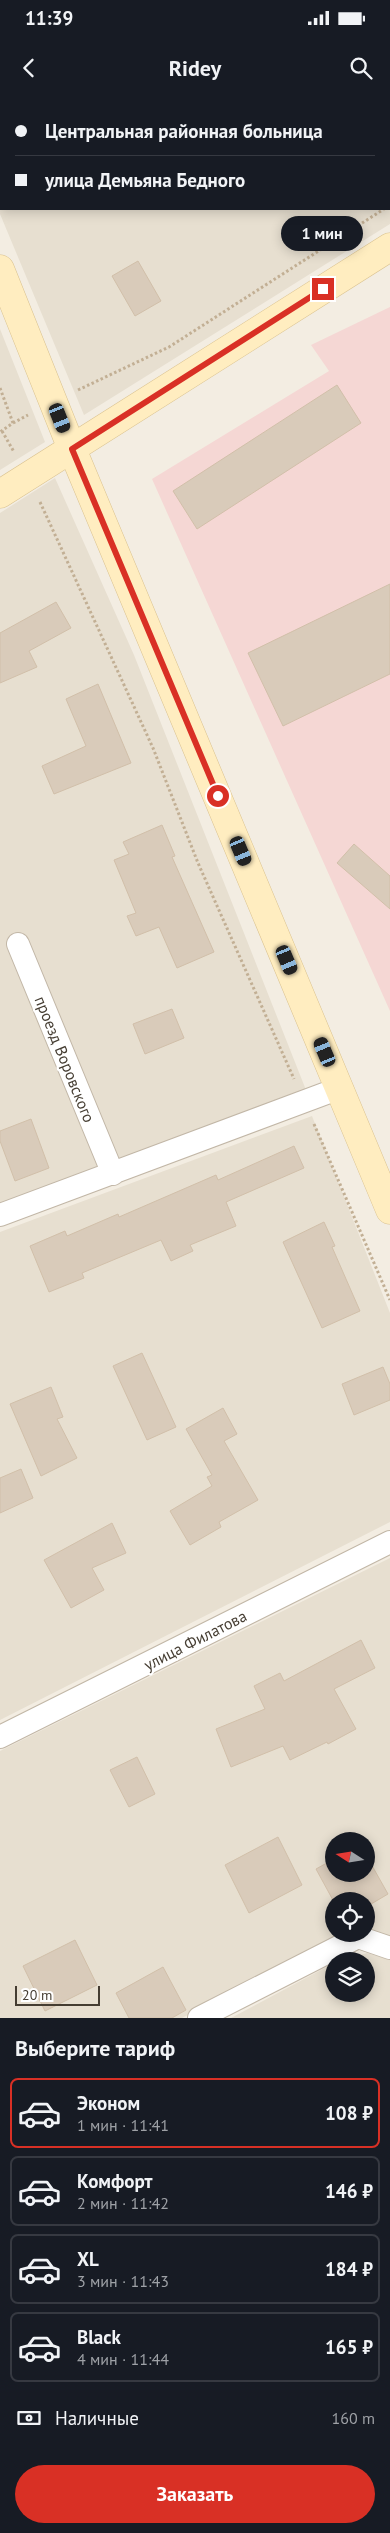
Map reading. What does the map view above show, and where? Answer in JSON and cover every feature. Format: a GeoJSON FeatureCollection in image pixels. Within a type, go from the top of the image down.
{"type":"FeatureCollection","features":[{"type":"Feature","properties":{"kind":"street"},"geometry":{"type":"LineString","coordinates":[[0,494],[390,246]]}},
{"type":"Feature","properties":{"kind":"street"},"geometry":{"type":"LineString","coordinates":[[0,270],[72,449],[390,1210]]}},
{"type":"Feature","properties":{"kind":"street","name":"проезд Воровского"},"geometry":{"type":"LineString","coordinates":[[18,944],[113,1174]]}},
{"type":"Feature","properties":{"kind":"street"},"geometry":{"type":"LineString","coordinates":[[0,1215],[340,1088]]}},
{"type":"Feature","properties":{"kind":"street","name":"улица Филатова"},"geometry":{"type":"LineString","coordinates":[[0,1737],[390,1542]]}},
{"type":"Feature","properties":{"kind":"street"},"geometry":{"type":"LineString","coordinates":[[199,2018],[358,1937],[390,1948]]}},
{"type":"Feature","properties":{"kind":"path"},"geometry":{"type":"LineString","coordinates":[[382,210],[169,347],[53,402],[1,431],[28,477],[153,748],[198,863],[390,1300]]}},
{"type":"Feature","properties":{"kind":"path"},"geometry":{"type":"LineString","coordinates":[[0,388],[13,423]]}},
{"type":"Feature","properties":{"kind":"shaded area"},"geometry":{"type":"Polygon","coordinates":[[[0,210],[390,210],[390,224],[84,415],[0,214],[0,210]]]}},
{"type":"Feature","properties":{"kind":"shaded area"},"geometry":{"type":"Polygon","coordinates":[[[390,307],[390,1011],[152,479],[329,371],[311,345],[390,307]]]}},
{"type":"Feature","properties":{"kind":"shaded area"},"geometry":{"type":"Polygon","coordinates":[[[0,329],[45,442],[0,470],[0,329]]]}},
{"type":"Feature","properties":{"kind":"shaded area"},"geometry":{"type":"Polygon","coordinates":[[[55,478],[134,655],[306,1090],[0,1204],[0,513],[55,478]]]}},
{"type":"Feature","properties":{"kind":"shaded area"},"geometry":{"type":"Polygon","coordinates":[[[312,1116],[390,1313],[390,1522],[0,1720],[0,1232],[312,1116]]]}},
{"type":"Feature","properties":{"kind":"shaded area"},"geometry":{"type":"Polygon","coordinates":[[[390,1558],[390,1936],[375,1930],[375,1892],[325,1892],[325,1942],[330,1942],[182,2018],[0,2018],[0,1751],[390,1558]]]}},
{"type":"Feature","properties":{"kind":"shaded area"},"geometry":{"type":"Polygon","coordinates":[[[375,1955],[390,1960],[390,2018],[231,2018],[325,1968],[325,2002],[375,2002],[375,1955]]]}},
{"type":"Feature","properties":{"kind":"building"},"geometry":{"type":"Polygon","coordinates":[[[138,261],[161,301],[135,316],[112,276],[138,261]]]}},
{"type":"Feature","properties":{"kind":"building"},"geometry":{"type":"Polygon","coordinates":[[[337,385],[361,423],[197,529],[173,491],[337,385]]]}},
{"type":"Feature","properties":{"kind":"building"},"geometry":{"type":"Polygon","coordinates":[[[390,584],[390,674],[283,726],[248,653],[390,584]]]}},
{"type":"Feature","properties":{"kind":"building"},"geometry":{"type":"Polygon","coordinates":[[[56,602],[71,628],[29,651],[37,667],[0,683],[0,633],[56,602]]]}},
{"type":"Feature","properties":{"kind":"building"},"geometry":{"type":"Polygon","coordinates":[[[98,684],[131,763],[54,794],[42,766],[86,746],[66,699],[98,684]]]}},
{"type":"Feature","properties":{"kind":"building"},"geometry":{"type":"Polygon","coordinates":[[[162,825],[175,856],[172,857],[214,952],[177,968],[159,927],[136,936],[127,916],[136,913],[114,860],[129,854],[123,842],[162,825]]]}},
{"type":"Feature","properties":{"kind":"building"},"geometry":{"type":"Polygon","coordinates":[[[354,844],[390,876],[390,909],[337,863],[354,844]]]}},
{"type":"Feature","properties":{"kind":"building"},"geometry":{"type":"Polygon","coordinates":[[[172,1009],[184,1038],[145,1054],[133,1024],[172,1009]]]}},
{"type":"Feature","properties":{"kind":"building"},"geometry":{"type":"Polygon","coordinates":[[[31,1119],[49,1168],[15,1181],[0,1141],[0,1131],[31,1119]]]}},
{"type":"Feature","properties":{"kind":"building"},"geometry":{"type":"Polygon","coordinates":[[[294,1146],[304,1168],[226,1202],[236,1226],[190,1245],[193,1251],[171,1261],[161,1240],[82,1273],[84,1278],[49,1292],[30,1246],[65,1231],[67,1236],[118,1214],[119,1217],[216,1175],[218,1180],[294,1146]]]}},
{"type":"Feature","properties":{"kind":"building"},"geometry":{"type":"Polygon","coordinates":[[[324,1222],[335,1246],[332,1247],[360,1311],[322,1328],[283,1242],[324,1222]]]}},
{"type":"Feature","properties":{"kind":"building"},"geometry":{"type":"Polygon","coordinates":[[[142,1353],[176,1427],[147,1440],[113,1366],[142,1353]]]}},
{"type":"Feature","properties":{"kind":"building"},"geometry":{"type":"Polygon","coordinates":[[[383,1367],[390,1384],[390,1400],[354,1415],[342,1384],[383,1367]]]}},
{"type":"Feature","properties":{"kind":"building"},"geometry":{"type":"Polygon","coordinates":[[[51,1387],[63,1417],[57,1419],[77,1458],[41,1476],[10,1404],[51,1387]]]}},
{"type":"Feature","properties":{"kind":"building"},"geometry":{"type":"Polygon","coordinates":[[[223,1408],[237,1434],[224,1441],[258,1500],[219,1522],[221,1527],[190,1545],[170,1511],[212,1486],[207,1477],[212,1475],[186,1429],[223,1408]]]}},
{"type":"Feature","properties":{"kind":"building"},"geometry":{"type":"Polygon","coordinates":[[[21,1469],[33,1498],[0,1513],[0,1478],[21,1469]]]}},
{"type":"Feature","properties":{"kind":"building"},"geometry":{"type":"Polygon","coordinates":[[[112,1523],[126,1553],[92,1568],[104,1590],[71,1608],[44,1560],[112,1523]]]}},
{"type":"Feature","properties":{"kind":"building"},"geometry":{"type":"Polygon","coordinates":[[[361,1640],[375,1668],[334,1689],[356,1729],[328,1744],[327,1742],[290,1760],[283,1746],[231,1767],[216,1729],[265,1709],[254,1686],[280,1673],[284,1681],[361,1640]]]}},
{"type":"Feature","properties":{"kind":"building"},"geometry":{"type":"Polygon","coordinates":[[[137,1757],[155,1794],[129,1807],[110,1770],[137,1757]]]}},
{"type":"Feature","properties":{"kind":"building"},"geometry":{"type":"Polygon","coordinates":[[[278,1837],[302,1885],[249,1913],[225,1865],[278,1837]]]}},
{"type":"Feature","properties":{"kind":"building"},"geometry":{"type":"Polygon","coordinates":[[[325,1864],[325,1882],[375,1882],[375,1871],[388,1894],[375,1902],[375,1892],[329,1892],[316,1869],[325,1864]]]}},
{"type":"Feature","properties":{"kind":"building"},"geometry":{"type":"Polygon","coordinates":[[[75,1940],[97,1985],[45,2011],[23,1966],[75,1940]]]}},
{"type":"Feature","properties":{"kind":"building"},"geometry":{"type":"Polygon","coordinates":[[[163,1967],[186,2010],[172,2018],[129,2018],[116,1993],[163,1967]]]}},
{"type":"Feature","properties":{"kind":"route"},"geometry":{"type":"LineString","coordinates":[[218,796],[72,449],[323,289]]}}]}
